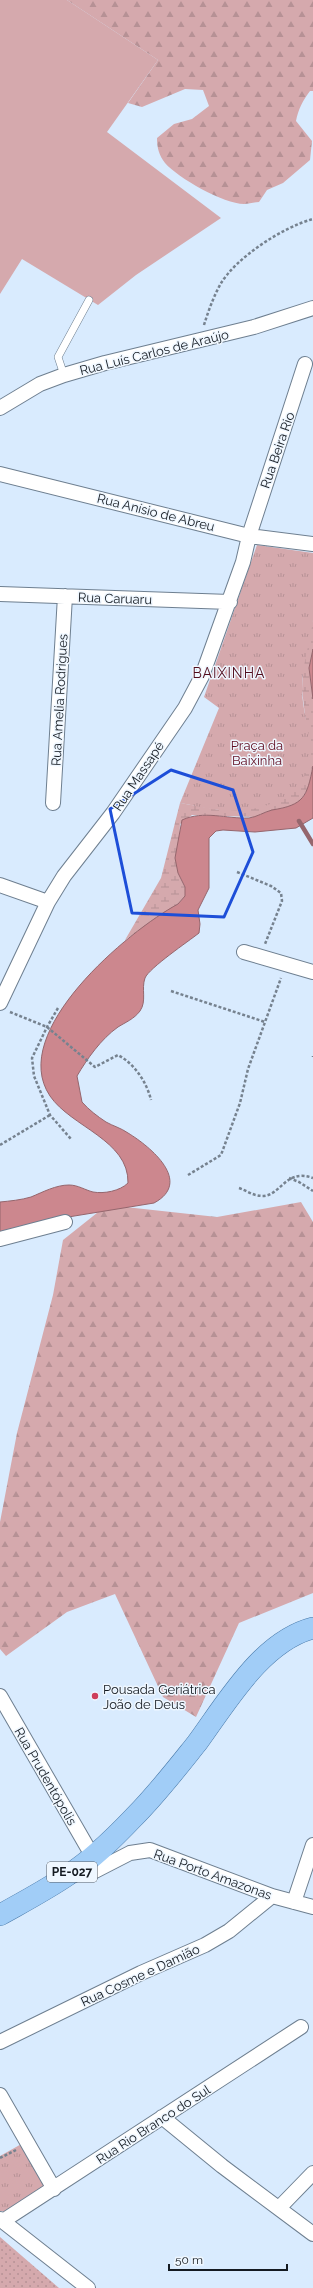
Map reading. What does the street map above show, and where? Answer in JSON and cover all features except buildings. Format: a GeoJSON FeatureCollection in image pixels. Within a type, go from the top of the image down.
{"type":"FeatureCollection","features":[{"type":"Feature","properties":{"kind":"main road","name":"PE-027"},"geometry":{"type":"LineString","coordinates":[[0,1915],[68,1875],[93,1857],[135,1816],[176,1770],[258,1663],[279,1644],[304,1630],[313,1628]]}},
{"type":"Feature","properties":{"kind":"street","name":"Rua Luís Carlos de Araújo"},"geometry":{"type":"LineString","coordinates":[[0,408],[40,384],[64,375],[105,363],[200,341],[313,308]]}},
{"type":"Feature","properties":{"kind":"street","name":"Rua Beira Rio"},"geometry":{"type":"LineString","coordinates":[[249,536],[305,364]]}},
{"type":"Feature","properties":{"kind":"street","name":"Rua Anísio de Abreu"},"geometry":{"type":"LineString","coordinates":[[0,474],[249,536],[308,543]]}},
{"type":"Feature","properties":{"kind":"street","name":"Rua Massapé"},"geometry":{"type":"LineString","coordinates":[[3,1007],[48,902],[75,860],[113,813],[185,708],[202,676],[230,602],[243,562],[249,536]]}},
{"type":"Feature","properties":{"kind":"street","name":"Rua Caruaru"},"geometry":{"type":"LineString","coordinates":[[0,594],[230,602]]}},
{"type":"Feature","properties":{"kind":"street","name":"Rua Amelia Rodrigues"},"geometry":{"type":"LineString","coordinates":[[53,803],[65,596]]}},
{"type":"Feature","properties":{"kind":"street"},"geometry":{"type":"LineString","coordinates":[[0,884],[48,902]]}},
{"type":"Feature","properties":{"kind":"street"},"geometry":{"type":"LineString","coordinates":[[244,952],[313,972]]}},
{"type":"Feature","properties":{"kind":"street"},"geometry":{"type":"LineString","coordinates":[[0,1238],[65,1222]]}},
{"type":"Feature","properties":{"kind":"street","name":"Rua Prudentópolis"},"geometry":{"type":"LineString","coordinates":[[0,1696],[93,1857]]}},
{"type":"Feature","properties":{"kind":"street"},"geometry":{"type":"LineString","coordinates":[[294,1902],[313,1844]]}},
{"type":"Feature","properties":{"kind":"street","name":"Rua Porto Amazonas"},"geometry":{"type":"LineString","coordinates":[[68,1875],[95,1871],[130,1853],[150,1850],[272,1896],[313,1907]]}},
{"type":"Feature","properties":{"kind":"street","name":"Rua Cosme e Damião"},"geometry":{"type":"LineString","coordinates":[[0,2042],[141,1973],[206,1945],[229,1931],[272,1896]]}},
{"type":"Feature","properties":{"kind":"street","name":"Rua Rio Branco do Sul"},"geometry":{"type":"LineString","coordinates":[[2,2220],[54,2189],[301,2027]]}},
{"type":"Feature","properties":{"kind":"street"},"geometry":{"type":"LineString","coordinates":[[0,2095],[54,2189]]}},
{"type":"Feature","properties":{"kind":"street"},"geometry":{"type":"LineString","coordinates":[[162,2117],[222,2166],[313,2234]]}},
{"type":"Feature","properties":{"kind":"street"},"geometry":{"type":"LineString","coordinates":[[279,2208],[313,2173]]}},
{"type":"Feature","properties":{"kind":"street"},"geometry":{"type":"LineString","coordinates":[[2,2220],[88,2288]]}},
{"type":"Feature","properties":{"kind":"lane"},"geometry":{"type":"LineString","coordinates":[[64,375],[58,357],[88,300]]}},
{"type":"Feature","properties":{"kind":"path"},"geometry":{"type":"LineString","coordinates":[[200,341],[209,310],[220,285],[230,271],[265,243],[291,227],[313,219]]}},
{"type":"Feature","properties":{"kind":"path"},"geometry":{"type":"LineString","coordinates":[[237,872],[271,886],[281,893],[282,901],[260,957]]}},
{"type":"Feature","properties":{"kind":"path"},"geometry":{"type":"LineString","coordinates":[[188,1175],[221,1155],[240,1103],[248,1069],[286,965]]}},
{"type":"Feature","properties":{"kind":"path"},"geometry":{"type":"LineString","coordinates":[[171,991],[265,1022]]}},
{"type":"Feature","properties":{"kind":"path"},"geometry":{"type":"LineString","coordinates":[[3,1007],[47,1027],[95,1067],[118,1056],[126,1059],[148,1086],[151,1100]]}},
{"type":"Feature","properties":{"kind":"path"},"geometry":{"type":"LineString","coordinates":[[58,1008],[32,1058],[34,1076],[50,1115],[71,1139]]}},
{"type":"Feature","properties":{"kind":"path"},"geometry":{"type":"LineString","coordinates":[[0,1145],[50,1115]]}},
{"type":"Feature","properties":{"kind":"path"},"geometry":{"type":"LineString","coordinates":[[239,1188],[256,1195],[268,1196],[277,1190],[289,1178],[304,1175],[313,1178]]}},
{"type":"Feature","properties":{"kind":"path"},"geometry":{"type":"LineString","coordinates":[[289,1178],[313,1190]]}},
{"type":"Feature","properties":{"kind":"path"},"geometry":{"type":"LineString","coordinates":[[0,2158],[27,2144]]}},
{"type":"Feature","properties":{"kind":"highlighted area"},"geometry":{"type":"Polygon","coordinates":[[[171,770],[233,790],[253,852],[224,917],[132,913],[110,809],[171,770]]]}},
{"type":"Feature","properties":{"kind":"green space"},"geometry":{"type":"Polygon","coordinates":[[[0,0],[67,0],[158,60],[107,132],[221,218],[136,275],[98,305],[22,259],[0,294],[0,0]]]}},
{"type":"Feature","properties":{"kind":"green space"},"geometry":{"type":"Polygon","coordinates":[[[67,0],[313,0],[313,91],[310,91],[303,102],[296,121],[312,141],[310,160],[283,183],[267,190],[259,202],[248,204],[235,203],[225,200],[190,183],[165,163],[157,145],[157,138],[174,124],[192,119],[209,106],[203,90],[185,89],[142,107],[128,103],[158,60],[67,0]]]}},
{"type":"Feature","properties":{"kind":"green space","name":"Praça da Baixinha"},"geometry":{"type":"Polygon","coordinates":[[[257,545],[313,553],[313,620],[302,680],[302,697],[310,750],[310,758],[306,773],[299,785],[289,794],[276,802],[262,807],[233,811],[180,803],[219,708],[204,697],[257,545]]]}},
{"type":"Feature","properties":{"kind":"green space"},"geometry":{"type":"Polygon","coordinates":[[[313,618],[313,649],[309,668],[313,699],[313,766],[310,785],[301,800],[295,805],[266,812],[255,817],[192,815],[180,824],[178,873],[185,887],[185,896],[178,904],[125,940],[161,878],[180,803],[220,810],[310,758],[302,690],[303,664],[313,618]]]}},
{"type":"Feature","properties":{"kind":"green space"},"geometry":{"type":"Polygon","coordinates":[[[301,1202],[313,1222],[313,1593],[239,1623],[196,1717],[163,1697],[115,1594],[67,1612],[6,1656],[0,1649],[0,1522],[17,1433],[53,1295],[63,1240],[107,1205],[217,1217],[301,1202]]]}},
{"type":"Feature","properties":{"kind":"green space"},"geometry":{"type":"Polygon","coordinates":[[[25,2142],[49,2186],[8,2212],[0,2211],[0,2156],[25,2142]]]}},
{"type":"Feature","properties":{"kind":"green space"},"geometry":{"type":"Polygon","coordinates":[[[0,2237],[59,2288],[0,2288],[0,2237]]]}},
{"type":"Feature","properties":{"kind":"shaded area"},"geometry":{"type":"Polygon","coordinates":[[[313,649],[313,699],[309,668],[313,649]]]}},
{"type":"Feature","properties":{"kind":"shaded area"},"geometry":{"type":"Polygon","coordinates":[[[313,766],[313,818],[296,828],[255,832],[223,830],[216,831],[209,838],[209,888],[198,910],[200,924],[199,933],[161,961],[148,974],[144,982],[142,1007],[138,1014],[118,1027],[100,1043],[77,1076],[82,1102],[93,1113],[106,1122],[137,1139],[157,1156],[164,1165],[169,1175],[170,1185],[165,1195],[154,1203],[56,1219],[0,1233],[0,1202],[31,1197],[64,1185],[75,1186],[93,1192],[102,1193],[116,1190],[128,1183],[126,1168],[119,1156],[97,1135],[59,1107],[50,1096],[41,1070],[45,1043],[58,1014],[79,986],[104,960],[131,936],[156,917],[178,904],[185,896],[185,887],[178,873],[175,858],[182,820],[190,817],[207,815],[249,818],[291,805],[302,798],[306,792],[313,766]]]}},
{"type":"Feature","properties":{"kind":"waterway"},"geometry":{"type":"LineString","coordinates":[[299,821],[313,844]]}},
{"type":"Feature","properties":{"kind":"place","name":"Pousada Geriátrica João de Deus"},"geometry":{"type":"Point","coordinates":[95,1696]}},
{"type":"Feature","properties":{"kind":"district","name":"BAIXINHA"},"geometry":{"type":"Point","coordinates":[229,673]}}]}
